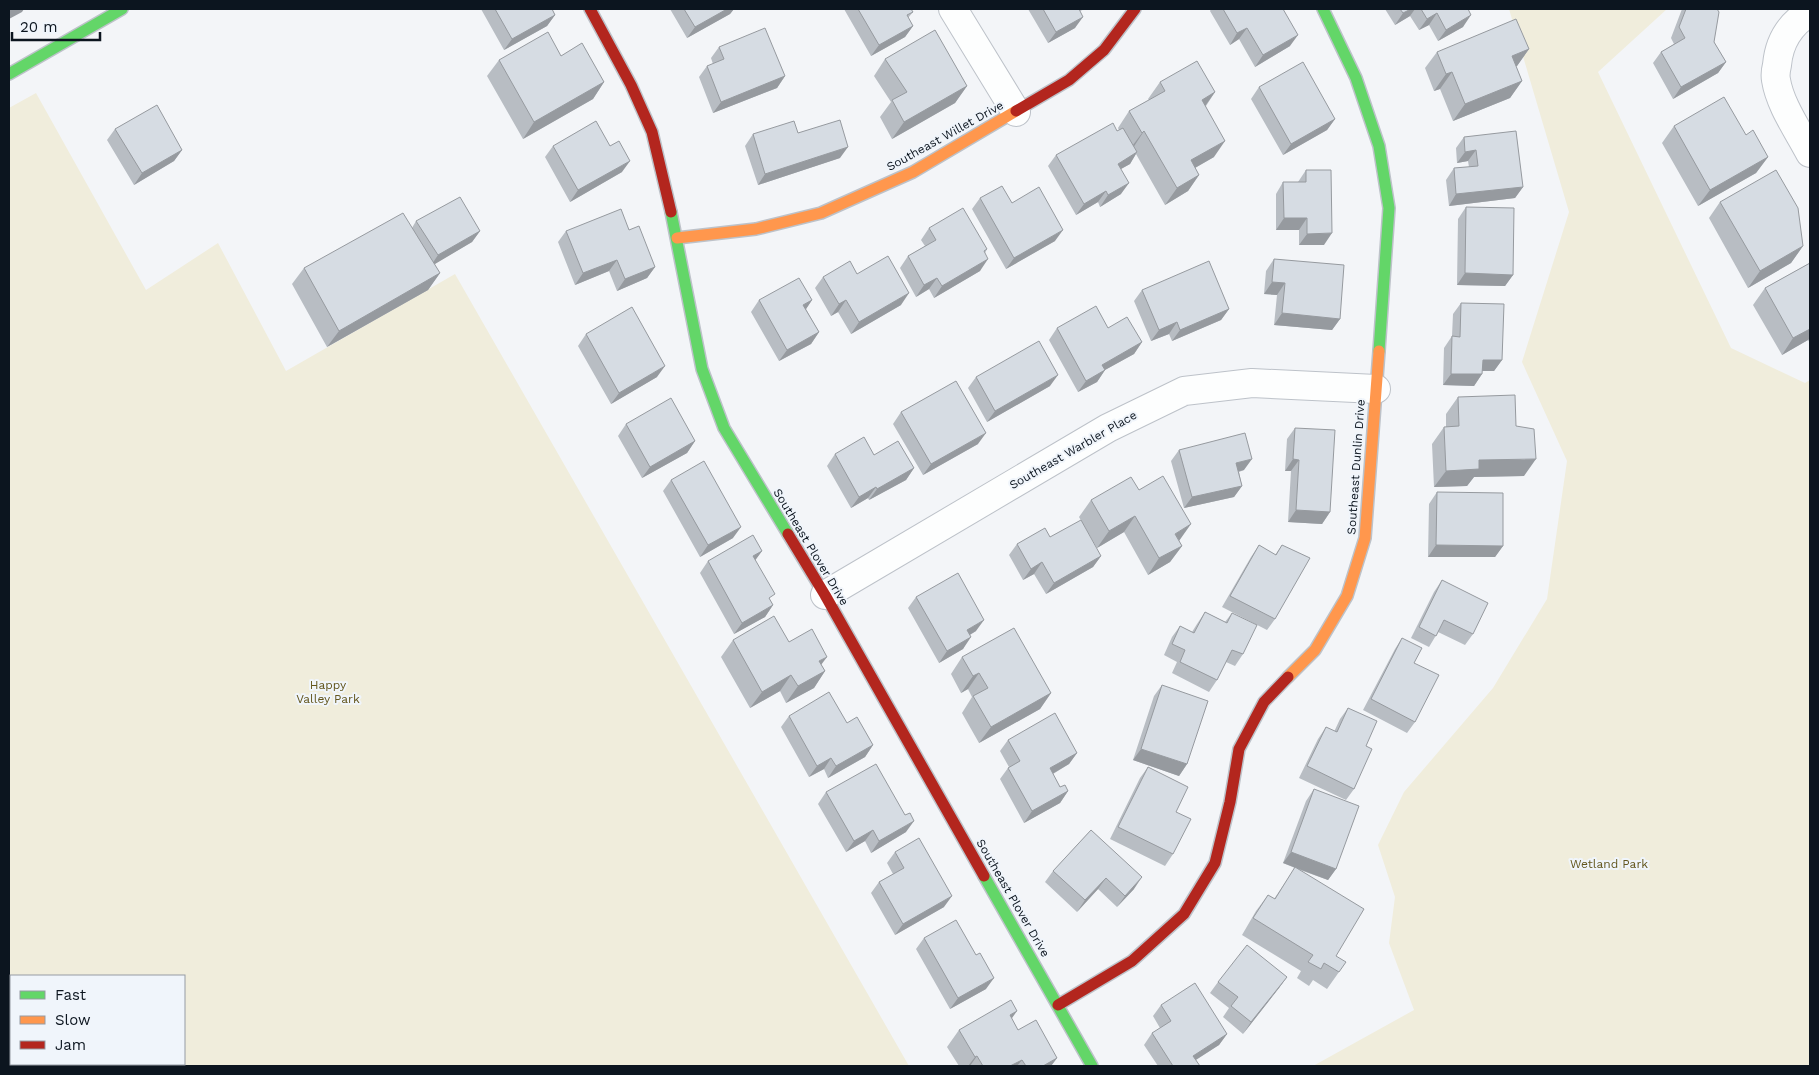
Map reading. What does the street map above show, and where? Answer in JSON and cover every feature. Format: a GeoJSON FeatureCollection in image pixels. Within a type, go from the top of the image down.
{"type":"FeatureCollection","features":[{"type":"Feature","properties":{"kind":"street","name":"Southeast Plover Drive"},"geometry":{"type":"LineString","coordinates":[[590,9],[631,85],[652,132],[677,238],[702,369],[724,428],[824,595],[1092,1066]]}},
{"type":"Feature","properties":{"kind":"street"},"geometry":{"type":"LineString","coordinates":[[953,9],[1016,112]]}},
{"type":"Feature","properties":{"kind":"street","name":"Southeast Willet Drive"},"geometry":{"type":"LineString","coordinates":[[677,238],[756,229],[821,213],[913,172],[1069,80],[1104,50],[1135,9]]}},
{"type":"Feature","properties":{"kind":"street","name":"Southeast Dunlin Drive"},"geometry":{"type":"LineString","coordinates":[[1058,1005],[1132,961],[1184,914],[1215,863],[1230,802],[1239,749],[1264,702],[1315,650],[1347,596],[1365,538],[1389,208],[1379,146],[1356,78],[1323,9]]}},
{"type":"Feature","properties":{"kind":"street"},"geometry":{"type":"LineString","coordinates":[[9,74],[111,12]]}},
{"type":"Feature","properties":{"kind":"street"},"geometry":{"type":"LineString","coordinates":[[1810,12],[1791,26],[1782,40],[1777,58],[1775,79],[1783,101],[1810,153]]}},
{"type":"Feature","properties":{"kind":"street","name":"Southeast Warbler Place"},"geometry":{"type":"LineString","coordinates":[[824,595],[1108,428],[1184,391],[1252,383],[1376,389]]}},
{"type":"Feature","properties":{"kind":"green space","name":"Wetland Park"},"geometry":{"type":"Polygon","coordinates":[[[1509,9],[1667,9],[1598,72],[1731,348],[1805,383],[1810,380],[1810,1066],[1313,1066],[1414,1010],[1389,943],[1395,897],[1378,845],[1404,792],[1493,688],[1547,599],[1567,461],[1522,362],[1569,212],[1509,9]]]}},
{"type":"Feature","properties":{"kind":"green space","name":"Happy Valley Park"},"geometry":{"type":"Polygon","coordinates":[[[36,93],[146,290],[218,243],[286,371],[455,274],[909,1066],[9,1066],[9,108],[36,93]]]}},
{"type":"Feature","properties":{"kind":"building"},"geometry":{"type":"Polygon","coordinates":[[[495,9],[552,9],[555,15],[512,39],[495,9]]]}},
{"type":"Feature","properties":{"kind":"building"},"geometry":{"type":"Polygon","coordinates":[[[684,9],[727,9],[695,27],[684,9]]]}},
{"type":"Feature","properties":{"kind":"building"},"geometry":{"type":"Polygon","coordinates":[[[858,9],[911,9],[913,12],[907,15],[913,26],[879,45],[858,9]]]}},
{"type":"Feature","properties":{"kind":"building"},"geometry":{"type":"Polygon","coordinates":[[[1043,9],[1079,9],[1083,17],[1056,32],[1043,9]]]}},
{"type":"Feature","properties":{"kind":"building"},"geometry":{"type":"Polygon","coordinates":[[[1223,9],[1283,9],[1298,35],[1263,55],[1247,28],[1237,33],[1223,9]]]}},
{"type":"Feature","properties":{"kind":"building"},"geometry":{"type":"Polygon","coordinates":[[[1400,9],[1411,9],[1403,13],[1400,9]]]}},
{"type":"Feature","properties":{"kind":"building"},"geometry":{"type":"Polygon","coordinates":[[[1421,9],[1468,9],[1471,15],[1446,30],[1437,13],[1427,19],[1421,9]]]}},
{"type":"Feature","properties":{"kind":"building"},"geometry":{"type":"Polygon","coordinates":[[[1686,9],[1717,9],[1719,12],[1714,42],[1726,62],[1681,87],[1661,52],[1685,38],[1679,27],[1686,9]]]}},
{"type":"Feature","properties":{"kind":"building"},"geometry":{"type":"Polygon","coordinates":[[[1516,19],[1529,49],[1512,56],[1522,81],[1465,104],[1452,72],[1446,74],[1437,52],[1516,19]]]}},
{"type":"Feature","properties":{"kind":"building"},"geometry":{"type":"Polygon","coordinates":[[[765,28],[785,76],[721,102],[707,66],[724,59],[719,47],[765,28]]]}},
{"type":"Feature","properties":{"kind":"building"},"geometry":{"type":"Polygon","coordinates":[[[935,30],[967,86],[904,122],[892,100],[907,92],[885,59],[935,30]]]}},
{"type":"Feature","properties":{"kind":"building"},"geometry":{"type":"Polygon","coordinates":[[[548,32],[561,56],[582,43],[604,82],[534,122],[499,60],[548,32]]]}},
{"type":"Feature","properties":{"kind":"building"},"geometry":{"type":"Polygon","coordinates":[[[1197,61],[1215,92],[1202,100],[1225,141],[1191,160],[1199,175],[1177,188],[1144,131],[1142,133],[1129,111],[1165,91],[1160,82],[1197,61]]]}},
{"type":"Feature","properties":{"kind":"building"},"geometry":{"type":"Polygon","coordinates":[[[1303,62],[1335,119],[1291,144],[1259,87],[1303,62]]]}},
{"type":"Feature","properties":{"kind":"building"},"geometry":{"type":"Polygon","coordinates":[[[1724,97],[1746,135],[1753,130],[1768,157],[1710,190],[1674,126],[1724,97]]]}},
{"type":"Feature","properties":{"kind":"building"},"geometry":{"type":"Polygon","coordinates":[[[157,105],[182,150],[142,173],[115,129],[157,105]]]}},
{"type":"Feature","properties":{"kind":"building"},"geometry":{"type":"Polygon","coordinates":[[[840,120],[848,147],[765,174],[753,134],[794,121],[798,133],[840,120]]]}},
{"type":"Feature","properties":{"kind":"building"},"geometry":{"type":"Polygon","coordinates":[[[596,121],[610,146],[619,141],[630,161],[578,190],[553,146],[596,121]]]}},
{"type":"Feature","properties":{"kind":"building"},"geometry":{"type":"Polygon","coordinates":[[[1113,123],[1117,131],[1123,128],[1137,152],[1118,164],[1129,183],[1108,195],[1106,191],[1084,204],[1056,155],[1113,123]]]}},
{"type":"Feature","properties":{"kind":"building"},"geometry":{"type":"Polygon","coordinates":[[[1516,131],[1523,187],[1456,194],[1454,168],[1478,166],[1476,150],[1465,152],[1464,137],[1516,131]]]}},
{"type":"Feature","properties":{"kind":"building"},"geometry":{"type":"Polygon","coordinates":[[[1306,170],[1331,170],[1332,233],[1307,234],[1307,218],[1284,218],[1283,182],[1306,182],[1306,170]]]}},
{"type":"Feature","properties":{"kind":"building"},"geometry":{"type":"Polygon","coordinates":[[[1776,170],[1798,208],[1803,246],[1760,271],[1720,202],[1776,170]]]}},
{"type":"Feature","properties":{"kind":"building"},"geometry":{"type":"Polygon","coordinates":[[[1002,186],[1012,203],[1039,187],[1063,230],[1014,258],[980,198],[1002,186]]]}},
{"type":"Feature","properties":{"kind":"building"},"geometry":{"type":"Polygon","coordinates":[[[460,197],[480,231],[438,255],[416,221],[460,197]]]}},
{"type":"Feature","properties":{"kind":"building"},"geometry":{"type":"Polygon","coordinates":[[[1466,207],[1514,208],[1513,275],[1465,273],[1466,207]]]}},
{"type":"Feature","properties":{"kind":"building"},"geometry":{"type":"Polygon","coordinates":[[[963,208],[987,249],[984,251],[988,259],[942,286],[937,278],[924,285],[908,256],[936,240],[929,228],[963,208]]]}},
{"type":"Feature","properties":{"kind":"building"},"geometry":{"type":"Polygon","coordinates":[[[621,209],[629,230],[639,226],[655,267],[625,279],[617,260],[583,273],[566,231],[621,209]]]}},
{"type":"Feature","properties":{"kind":"building"},"geometry":{"type":"Polygon","coordinates":[[[403,213],[440,273],[339,331],[304,268],[403,213]]]}},
{"type":"Feature","properties":{"kind":"building"},"geometry":{"type":"Polygon","coordinates":[[[888,256],[909,293],[859,322],[846,300],[839,304],[823,277],[850,261],[857,274],[888,256]]]}},
{"type":"Feature","properties":{"kind":"building"},"geometry":{"type":"Polygon","coordinates":[[[1274,259],[1344,265],[1340,319],[1282,313],[1285,283],[1272,282],[1274,259]]]}},
{"type":"Feature","properties":{"kind":"building"},"geometry":{"type":"Polygon","coordinates":[[[1209,261],[1229,309],[1180,330],[1177,322],[1159,330],[1142,290],[1209,261]]]}},
{"type":"Feature","properties":{"kind":"building"},"geometry":{"type":"Polygon","coordinates":[[[1810,263],[1810,329],[1793,338],[1765,288],[1810,263]]]}},
{"type":"Feature","properties":{"kind":"building"},"geometry":{"type":"Polygon","coordinates":[[[799,278],[812,300],[803,305],[819,332],[787,350],[759,300],[799,278]]]}},
{"type":"Feature","properties":{"kind":"building"},"geometry":{"type":"Polygon","coordinates":[[[1461,303],[1504,304],[1502,360],[1483,360],[1482,374],[1451,374],[1452,336],[1460,337],[1461,303]]]}},
{"type":"Feature","properties":{"kind":"building"},"geometry":{"type":"Polygon","coordinates":[[[1096,306],[1108,328],[1127,317],[1142,342],[1102,365],[1105,370],[1086,381],[1057,328],[1096,306]]]}},
{"type":"Feature","properties":{"kind":"building"},"geometry":{"type":"Polygon","coordinates":[[[632,307],[665,366],[619,393],[586,334],[632,307]]]}},
{"type":"Feature","properties":{"kind":"building"},"geometry":{"type":"Polygon","coordinates":[[[1039,341],[1058,375],[995,411],[976,377],[1039,341]]]}},
{"type":"Feature","properties":{"kind":"building"},"geometry":{"type":"Polygon","coordinates":[[[956,381],[986,433],[931,464],[901,412],[956,381]]]}},
{"type":"Feature","properties":{"kind":"building"},"geometry":{"type":"Polygon","coordinates":[[[1515,395],[1516,426],[1534,429],[1536,459],[1479,460],[1479,469],[1446,471],[1444,427],[1459,426],[1458,397],[1515,395]]]}},
{"type":"Feature","properties":{"kind":"building"},"geometry":{"type":"Polygon","coordinates":[[[671,398],[695,441],[650,467],[626,424],[671,398]]]}},
{"type":"Feature","properties":{"kind":"building"},"geometry":{"type":"Polygon","coordinates":[[[1295,428],[1335,430],[1330,512],[1296,510],[1299,460],[1293,459],[1295,428]]]}},
{"type":"Feature","properties":{"kind":"building"},"geometry":{"type":"Polygon","coordinates":[[[1245,433],[1252,459],[1236,463],[1242,486],[1192,497],[1179,450],[1245,433]]]}},
{"type":"Feature","properties":{"kind":"building"},"geometry":{"type":"Polygon","coordinates":[[[864,437],[874,455],[898,441],[914,468],[859,497],[835,454],[864,437]]]}},
{"type":"Feature","properties":{"kind":"building"},"geometry":{"type":"Polygon","coordinates":[[[704,461],[741,527],[708,545],[671,480],[704,461]]]}},
{"type":"Feature","properties":{"kind":"building"},"geometry":{"type":"Polygon","coordinates":[[[1163,476],[1191,524],[1175,534],[1182,546],[1159,558],[1135,516],[1109,531],[1091,500],[1131,477],[1139,490],[1163,476]]]}},
{"type":"Feature","properties":{"kind":"building"},"geometry":{"type":"Polygon","coordinates":[[[1437,492],[1503,493],[1503,546],[1436,545],[1437,492]]]}},
{"type":"Feature","properties":{"kind":"building"},"geometry":{"type":"Polygon","coordinates":[[[1081,520],[1101,556],[1054,583],[1042,562],[1031,569],[1017,544],[1045,528],[1050,537],[1081,520]]]}},
{"type":"Feature","properties":{"kind":"building"},"geometry":{"type":"Polygon","coordinates":[[[753,535],[762,551],[753,556],[775,594],[769,598],[773,605],[742,623],[708,561],[753,535]]]}},
{"type":"Feature","properties":{"kind":"building"},"geometry":{"type":"Polygon","coordinates":[[[1259,545],[1276,555],[1282,545],[1310,558],[1275,619],[1230,596],[1259,545]]]}},
{"type":"Feature","properties":{"kind":"building"},"geometry":{"type":"Polygon","coordinates":[[[958,573],[984,620],[967,630],[971,637],[947,651],[916,597],[958,573]]]}},
{"type":"Feature","properties":{"kind":"building"},"geometry":{"type":"Polygon","coordinates":[[[1442,580],[1488,603],[1473,634],[1444,620],[1436,636],[1419,627],[1442,580]]]}},
{"type":"Feature","properties":{"kind":"building"},"geometry":{"type":"Polygon","coordinates":[[[1205,612],[1227,623],[1232,613],[1257,625],[1243,654],[1232,650],[1217,680],[1180,662],[1185,650],[1172,644],[1180,626],[1194,633],[1205,612]]]}},
{"type":"Feature","properties":{"kind":"building"},"geometry":{"type":"Polygon","coordinates":[[[774,616],[789,642],[812,629],[827,657],[819,661],[825,671],[798,686],[791,675],[762,692],[733,640],[774,616]]]}},
{"type":"Feature","properties":{"kind":"building"},"geometry":{"type":"Polygon","coordinates":[[[1014,628],[1051,693],[991,727],[973,696],[988,688],[979,673],[973,676],[962,657],[1014,628]]]}},
{"type":"Feature","properties":{"kind":"building"},"geometry":{"type":"Polygon","coordinates":[[[1402,638],[1422,648],[1414,663],[1439,675],[1415,722],[1371,699],[1402,638]]]}},
{"type":"Feature","properties":{"kind":"building"},"geometry":{"type":"Polygon","coordinates":[[[1162,685],[1208,701],[1187,764],[1141,749],[1162,685]]]}},
{"type":"Feature","properties":{"kind":"building"},"geometry":{"type":"Polygon","coordinates":[[[829,692],[847,723],[857,717],[873,745],[836,766],[831,758],[817,766],[789,716],[829,692]]]}},
{"type":"Feature","properties":{"kind":"building"},"geometry":{"type":"Polygon","coordinates":[[[1348,708],[1377,721],[1366,746],[1372,749],[1354,789],[1307,766],[1326,727],[1337,732],[1348,708]]]}},
{"type":"Feature","properties":{"kind":"building"},"geometry":{"type":"Polygon","coordinates":[[[1055,713],[1077,753],[1050,768],[1060,787],[1065,785],[1068,791],[1032,811],[1008,768],[1020,761],[1008,740],[1055,713]]]}},
{"type":"Feature","properties":{"kind":"building"},"geometry":{"type":"Polygon","coordinates":[[[876,764],[905,815],[910,813],[914,821],[879,841],[873,830],[854,841],[826,792],[876,764]]]}},
{"type":"Feature","properties":{"kind":"building"},"geometry":{"type":"Polygon","coordinates":[[[1148,767],[1188,787],[1176,812],[1191,819],[1173,854],[1118,827],[1148,767]]]}},
{"type":"Feature","properties":{"kind":"building"},"geometry":{"type":"Polygon","coordinates":[[[1314,789],[1359,806],[1336,869],[1291,852],[1314,789]]]}},
{"type":"Feature","properties":{"kind":"building"},"geometry":{"type":"Polygon","coordinates":[[[1091,830],[1142,877],[1125,896],[1106,878],[1085,900],[1053,871],[1091,830]]]}},
{"type":"Feature","properties":{"kind":"building"},"geometry":{"type":"Polygon","coordinates":[[[919,838],[952,896],[903,924],[879,882],[904,868],[895,852],[919,838]]]}},
{"type":"Feature","properties":{"kind":"building"},"geometry":{"type":"Polygon","coordinates":[[[1295,867],[1364,909],[1336,956],[1346,962],[1339,972],[1324,963],[1321,969],[1308,962],[1313,955],[1253,918],[1268,895],[1275,899],[1295,867]]]}},
{"type":"Feature","properties":{"kind":"building"},"geometry":{"type":"Polygon","coordinates":[[[956,920],[976,955],[980,953],[994,978],[958,998],[924,938],[956,920]]]}},
{"type":"Feature","properties":{"kind":"building"},"geometry":{"type":"Polygon","coordinates":[[[1247,945],[1287,977],[1251,1022],[1231,1006],[1238,997],[1218,982],[1247,945]]]}},
{"type":"Feature","properties":{"kind":"building"},"geometry":{"type":"Polygon","coordinates":[[[1195,983],[1227,1034],[1193,1056],[1200,1066],[1173,1066],[1152,1033],[1171,1021],[1161,1005],[1195,983]]]}},
{"type":"Feature","properties":{"kind":"building"},"geometry":{"type":"Polygon","coordinates":[[[1011,1000],[1017,1011],[1010,1015],[1018,1030],[1036,1020],[1057,1058],[1043,1066],[1026,1066],[1022,1060],[1010,1066],[983,1066],[977,1056],[975,1057],[959,1030],[1011,1000]]]}},
{"type":"Feature","properties":{"kind":"traffic: fast"},"geometry":{"type":"LineString","coordinates":[[9,74],[122,9]]}},
{"type":"Feature","properties":{"kind":"traffic: fast"},"geometry":{"type":"LineString","coordinates":[[1323,9],[1356,78],[1379,146],[1389,208],[1379,351]]}},
{"type":"Feature","properties":{"kind":"traffic: fast"},"geometry":{"type":"LineString","coordinates":[[671,212],[702,369],[724,428],[788,534]]}},
{"type":"Feature","properties":{"kind":"traffic: fast"},"geometry":{"type":"LineString","coordinates":[[984,876],[1092,1066]]}},
{"type":"Feature","properties":{"kind":"traffic: slow"},"geometry":{"type":"LineString","coordinates":[[677,238],[756,229],[821,213],[913,172],[1016,111]]}},
{"type":"Feature","properties":{"kind":"traffic: slow"},"geometry":{"type":"LineString","coordinates":[[1288,677],[1315,650],[1347,596],[1365,538],[1379,351]]}},
{"type":"Feature","properties":{"kind":"traffic: jam"},"geometry":{"type":"LineString","coordinates":[[590,9],[631,85],[652,132],[671,212]]}},
{"type":"Feature","properties":{"kind":"traffic: jam"},"geometry":{"type":"LineString","coordinates":[[1016,111],[1069,80],[1104,50],[1135,9]]}},
{"type":"Feature","properties":{"kind":"traffic: jam"},"geometry":{"type":"LineString","coordinates":[[788,534],[825,595],[984,876]]}},
{"type":"Feature","properties":{"kind":"traffic: jam"},"geometry":{"type":"LineString","coordinates":[[1058,1005],[1132,961],[1184,914],[1215,863],[1230,802],[1239,749],[1264,702],[1288,677]]}}]}
